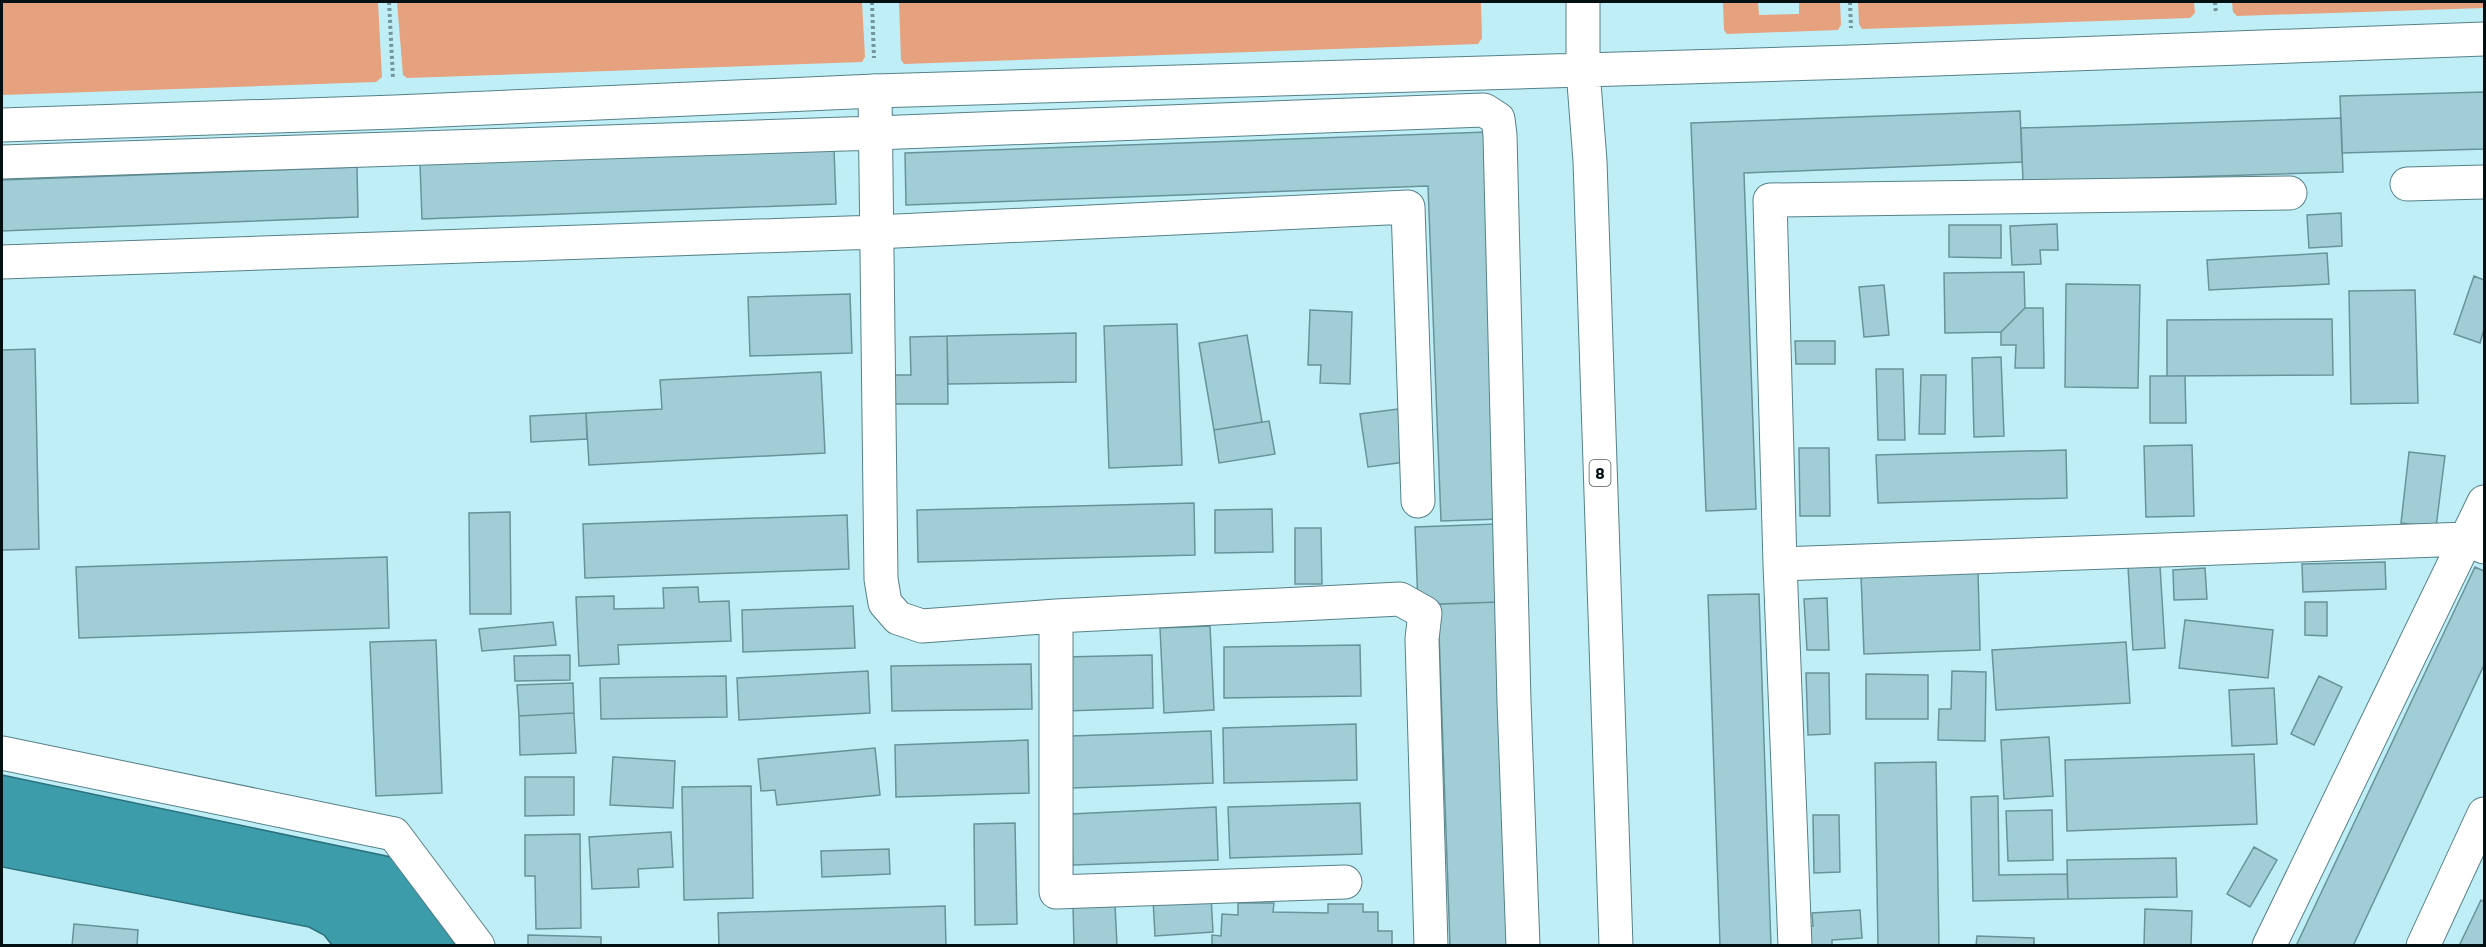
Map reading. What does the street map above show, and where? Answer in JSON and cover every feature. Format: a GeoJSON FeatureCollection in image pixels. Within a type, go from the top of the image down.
{"type":"FeatureCollection","features":[{"type":"Feature","properties":{"kind":"street","name":"8"},"geometry":{"type":"LineString","coordinates":[[1583,2],[1583,70],[1590,172],[1616,945]]}},
{"type":"Feature","properties":{"kind":"street"},"geometry":{"type":"LineString","coordinates":[[2,125],[395,112],[875,91],[1583,70],[2484,39]]}},
{"type":"Feature","properties":{"kind":"street"},"geometry":{"type":"LineString","coordinates":[[875,91],[881,579],[885,603],[898,618],[922,627],[1056,616],[1401,599],[1425,613],[1422,639],[1431,945]]}},
{"type":"Feature","properties":{"kind":"street"},"geometry":{"type":"LineString","coordinates":[[2,162],[1485,110],[1498,118],[1500,135],[1514,701],[1523,945]]}},
{"type":"Feature","properties":{"kind":"street"},"geometry":{"type":"LineString","coordinates":[[2407,184],[2484,182]]}},
{"type":"Feature","properties":{"kind":"street"},"geometry":{"type":"LineString","coordinates":[[1795,945],[1779,564],[1770,200],[2290,193]]}},
{"type":"Feature","properties":{"kind":"street"},"geometry":{"type":"LineString","coordinates":[[2,262],[876,232],[1408,207],[1418,501]]}},
{"type":"Feature","properties":{"kind":"street"},"geometry":{"type":"LineString","coordinates":[[2269,945],[2475,543],[2484,502]]}},
{"type":"Feature","properties":{"kind":"street"},"geometry":{"type":"LineString","coordinates":[[1779,564],[2475,543]]}},
{"type":"Feature","properties":{"kind":"street"},"geometry":{"type":"LineString","coordinates":[[1056,616],[1056,892],[1345,882]]}},
{"type":"Feature","properties":{"kind":"street"},"geometry":{"type":"LineString","coordinates":[[2,753],[394,834],[478,945]]}},
{"type":"Feature","properties":{"kind":"street"},"geometry":{"type":"LineString","coordinates":[[2423,945],[2484,814]]}},
{"type":"Feature","properties":{"kind":"path"},"geometry":{"type":"LineString","coordinates":[[389,2],[395,112]]}},
{"type":"Feature","properties":{"kind":"path"},"geometry":{"type":"LineString","coordinates":[[872,2],[875,91]]}},
{"type":"Feature","properties":{"kind":"shaded area"},"geometry":{"type":"Polygon","coordinates":[[[2,2],[378,2],[382,77],[376,82],[2,95],[2,2]]]}},
{"type":"Feature","properties":{"kind":"shaded area"},"geometry":{"type":"Polygon","coordinates":[[[397,2],[862,2],[865,57],[862,62],[407,78],[403,75],[397,2]]]}},
{"type":"Feature","properties":{"kind":"shaded area"},"geometry":{"type":"Polygon","coordinates":[[[899,2],[1481,2],[1482,38],[1478,44],[904,64],[901,60],[899,2]]]}},
{"type":"Feature","properties":{"kind":"shaded area"},"geometry":{"type":"Polygon","coordinates":[[[1723,2],[1758,2],[1759,15],[1799,14],[1799,2],[1840,2],[1841,25],[1838,30],[1727,34],[1724,30],[1723,2]]]}},
{"type":"Feature","properties":{"kind":"shaded area"},"geometry":{"type":"Polygon","coordinates":[[[1858,2],[2194,2],[2195,13],[2190,18],[1862,29],[1859,24],[1858,2]]]}},
{"type":"Feature","properties":{"kind":"shaded area"},"geometry":{"type":"Polygon","coordinates":[[[2232,2],[2484,2],[2484,8],[2237,16],[2233,12],[2232,2]]]}},
{"type":"Feature","properties":{"kind":"water"},"geometry":{"type":"Polygon","coordinates":[[[2,775],[391,857],[456,945],[332,945],[324,935],[309,927],[2,867],[2,775]]]}},
{"type":"Feature","properties":{"kind":"building"},"geometry":{"type":"Polygon","coordinates":[[[2484,92],[2484,149],[2342,153],[2340,96],[2484,92]]]}},
{"type":"Feature","properties":{"kind":"building"},"geometry":{"type":"Polygon","coordinates":[[[2020,111],[2022,162],[1744,173],[1756,509],[1706,511],[1691,123],[2020,111]]]}},
{"type":"Feature","properties":{"kind":"building"},"geometry":{"type":"Polygon","coordinates":[[[2341,118],[2343,172],[2023,182],[2021,128],[2341,118]]]}},
{"type":"Feature","properties":{"kind":"building"},"geometry":{"type":"Polygon","coordinates":[[[1487,132],[1501,519],[1441,521],[1428,186],[906,205],[905,153],[1487,132]]]}},
{"type":"Feature","properties":{"kind":"building"},"geometry":{"type":"Polygon","coordinates":[[[834,149],[836,204],[422,219],[420,164],[834,149]]]}},
{"type":"Feature","properties":{"kind":"building"},"geometry":{"type":"Polygon","coordinates":[[[357,167],[358,217],[2,231],[2,180],[357,167]]]}},
{"type":"Feature","properties":{"kind":"building"},"geometry":{"type":"Polygon","coordinates":[[[2341,213],[2342,246],[2309,248],[2307,215],[2341,213]]]}},
{"type":"Feature","properties":{"kind":"building"},"geometry":{"type":"Polygon","coordinates":[[[2057,224],[2058,250],[2040,250],[2041,264],[2012,265],[2010,226],[2057,224]]]}},
{"type":"Feature","properties":{"kind":"building"},"geometry":{"type":"Polygon","coordinates":[[[1949,225],[2001,225],[2001,258],[1949,257],[1949,225]]]}},
{"type":"Feature","properties":{"kind":"building"},"geometry":{"type":"Polygon","coordinates":[[[2327,253],[2329,284],[2209,290],[2207,260],[2327,253]]]}},
{"type":"Feature","properties":{"kind":"building"},"geometry":{"type":"Polygon","coordinates":[[[2024,272],[2025,308],[2001,332],[1945,333],[1944,273],[2024,272]]]}},
{"type":"Feature","properties":{"kind":"building"},"geometry":{"type":"Polygon","coordinates":[[[2474,276],[2484,280],[2484,329],[2480,343],[2454,334],[2474,276]]]}},
{"type":"Feature","properties":{"kind":"building"},"geometry":{"type":"Polygon","coordinates":[[[2066,284],[2140,285],[2138,388],[2065,387],[2066,284]]]}},
{"type":"Feature","properties":{"kind":"building"},"geometry":{"type":"Polygon","coordinates":[[[1884,285],[1889,335],[1864,337],[1859,287],[1884,285]]]}},
{"type":"Feature","properties":{"kind":"building"},"geometry":{"type":"Polygon","coordinates":[[[2415,290],[2418,403],[2351,404],[2349,291],[2415,290]]]}},
{"type":"Feature","properties":{"kind":"building"},"geometry":{"type":"Polygon","coordinates":[[[850,294],[852,353],[750,356],[748,297],[850,294]]]}},
{"type":"Feature","properties":{"kind":"building"},"geometry":{"type":"Polygon","coordinates":[[[2025,308],[2043,308],[2044,368],[2015,368],[2016,345],[2001,345],[2001,332],[2025,308]]]}},
{"type":"Feature","properties":{"kind":"building"},"geometry":{"type":"Polygon","coordinates":[[[1310,310],[1352,312],[1350,384],[1320,383],[1321,365],[1308,365],[1310,310]]]}},
{"type":"Feature","properties":{"kind":"building"},"geometry":{"type":"Polygon","coordinates":[[[2332,319],[2333,375],[2167,376],[2167,320],[2332,319]]]}},
{"type":"Feature","properties":{"kind":"building"},"geometry":{"type":"Polygon","coordinates":[[[1177,324],[1182,465],[1109,468],[1104,326],[1177,324]]]}},
{"type":"Feature","properties":{"kind":"building"},"geometry":{"type":"Polygon","coordinates":[[[1076,333],[1076,382],[948,384],[947,336],[1076,333]]]}},
{"type":"Feature","properties":{"kind":"building"},"geometry":{"type":"Polygon","coordinates":[[[1247,335],[1262,422],[1214,430],[1199,343],[1247,335]]]}},
{"type":"Feature","properties":{"kind":"building"},"geometry":{"type":"Polygon","coordinates":[[[947,336],[948,404],[895,404],[894,375],[911,375],[910,337],[947,336]]]}},
{"type":"Feature","properties":{"kind":"building"},"geometry":{"type":"Polygon","coordinates":[[[1795,341],[1835,341],[1835,364],[1796,364],[1795,341]]]}},
{"type":"Feature","properties":{"kind":"building"},"geometry":{"type":"Polygon","coordinates":[[[35,349],[39,549],[2,550],[2,350],[35,349]]]}},
{"type":"Feature","properties":{"kind":"building"},"geometry":{"type":"Polygon","coordinates":[[[2001,357],[2004,436],[1974,437],[1972,358],[2001,357]]]}},
{"type":"Feature","properties":{"kind":"building"},"geometry":{"type":"Polygon","coordinates":[[[1876,369],[1903,369],[1905,440],[1878,440],[1876,369]]]}},
{"type":"Feature","properties":{"kind":"building"},"geometry":{"type":"Polygon","coordinates":[[[821,372],[825,453],[589,465],[586,413],[662,409],[660,380],[821,372]]]}},
{"type":"Feature","properties":{"kind":"building"},"geometry":{"type":"Polygon","coordinates":[[[1921,375],[1946,375],[1945,434],[1919,434],[1921,375]]]}},
{"type":"Feature","properties":{"kind":"building"},"geometry":{"type":"Polygon","coordinates":[[[2150,376],[2185,376],[2186,423],[2150,423],[2150,376]]]}},
{"type":"Feature","properties":{"kind":"building"},"geometry":{"type":"Polygon","coordinates":[[[1398,409],[1405,462],[1368,467],[1360,414],[1398,409]]]}},
{"type":"Feature","properties":{"kind":"building"},"geometry":{"type":"Polygon","coordinates":[[[586,413],[587,439],[531,442],[530,416],[586,413]]]}},
{"type":"Feature","properties":{"kind":"building"},"geometry":{"type":"Polygon","coordinates":[[[1269,421],[1275,454],[1219,463],[1214,430],[1269,421]]]}},
{"type":"Feature","properties":{"kind":"building"},"geometry":{"type":"Polygon","coordinates":[[[2192,445],[2194,516],[2146,517],[2144,446],[2192,445]]]}},
{"type":"Feature","properties":{"kind":"building"},"geometry":{"type":"Polygon","coordinates":[[[1799,448],[1829,448],[1830,516],[1800,516],[1799,448]]]}},
{"type":"Feature","properties":{"kind":"building"},"geometry":{"type":"Polygon","coordinates":[[[2066,450],[2067,498],[1878,503],[1876,455],[2066,450]]]}},
{"type":"Feature","properties":{"kind":"building"},"geometry":{"type":"Polygon","coordinates":[[[2409,452],[2445,456],[2436,527],[2401,523],[2409,452]]]}},
{"type":"Feature","properties":{"kind":"building"},"geometry":{"type":"Polygon","coordinates":[[[1194,503],[1195,555],[918,562],[917,510],[1194,503]]]}},
{"type":"Feature","properties":{"kind":"building"},"geometry":{"type":"Polygon","coordinates":[[[1272,509],[1273,552],[1215,553],[1215,510],[1272,509]]]}},
{"type":"Feature","properties":{"kind":"building"},"geometry":{"type":"Polygon","coordinates":[[[510,512],[511,614],[470,614],[469,513],[510,512]]]}},
{"type":"Feature","properties":{"kind":"building"},"geometry":{"type":"Polygon","coordinates":[[[847,515],[849,569],[585,578],[583,524],[847,515]]]}},
{"type":"Feature","properties":{"kind":"building"},"geometry":{"type":"Polygon","coordinates":[[[1497,524],[1499,602],[1418,605],[1415,527],[1497,524]]]}},
{"type":"Feature","properties":{"kind":"building"},"geometry":{"type":"Polygon","coordinates":[[[1295,528],[1321,528],[1322,584],[1295,584],[1295,528]]]}},
{"type":"Feature","properties":{"kind":"building"},"geometry":{"type":"Polygon","coordinates":[[[387,557],[389,628],[79,638],[76,567],[387,557]]]}},
{"type":"Feature","properties":{"kind":"building"},"geometry":{"type":"Polygon","coordinates":[[[2385,562],[2386,589],[2303,592],[2302,564],[2385,562]]]}},
{"type":"Feature","properties":{"kind":"building"},"geometry":{"type":"Polygon","coordinates":[[[2160,566],[2165,648],[2133,650],[2128,567],[2160,566]]]}},
{"type":"Feature","properties":{"kind":"building"},"geometry":{"type":"Polygon","coordinates":[[[2475,567],[2484,571],[2484,665],[2353,946],[2296,946],[2475,567]]]}},
{"type":"Feature","properties":{"kind":"building"},"geometry":{"type":"Polygon","coordinates":[[[2205,568],[2207,599],[2174,600],[2173,570],[2205,568]]]}},
{"type":"Feature","properties":{"kind":"building"},"geometry":{"type":"Polygon","coordinates":[[[1978,571],[1980,650],[1864,654],[1861,575],[1978,571]]]}},
{"type":"Feature","properties":{"kind":"building"},"geometry":{"type":"Polygon","coordinates":[[[698,587],[699,602],[729,601],[731,641],[618,645],[619,664],[579,666],[576,597],[614,596],[614,609],[664,608],[663,588],[698,587]]]}},
{"type":"Feature","properties":{"kind":"building"},"geometry":{"type":"Polygon","coordinates":[[[1759,594],[1771,946],[1720,946],[1708,595],[1759,594]]]}},
{"type":"Feature","properties":{"kind":"building"},"geometry":{"type":"Polygon","coordinates":[[[1827,598],[1829,650],[1807,650],[1804,599],[1827,598]]]}},
{"type":"Feature","properties":{"kind":"building"},"geometry":{"type":"Polygon","coordinates":[[[1499,602],[1511,946],[1450,946],[1438,604],[1499,602]]]}},
{"type":"Feature","properties":{"kind":"building"},"geometry":{"type":"Polygon","coordinates":[[[2305,602],[2327,602],[2327,636],[2305,635],[2305,602]]]}},
{"type":"Feature","properties":{"kind":"building"},"geometry":{"type":"Polygon","coordinates":[[[853,606],[855,648],[743,652],[742,610],[853,606]]]}},
{"type":"Feature","properties":{"kind":"building"},"geometry":{"type":"Polygon","coordinates":[[[2185,620],[2273,630],[2268,678],[2179,668],[2185,620]]]}},
{"type":"Feature","properties":{"kind":"building"},"geometry":{"type":"Polygon","coordinates":[[[553,622],[556,645],[482,651],[479,629],[553,622]]]}},
{"type":"Feature","properties":{"kind":"building"},"geometry":{"type":"Polygon","coordinates":[[[1210,626],[1214,710],[1164,713],[1160,628],[1210,626]]]}},
{"type":"Feature","properties":{"kind":"building"},"geometry":{"type":"Polygon","coordinates":[[[436,640],[442,793],[376,796],[370,642],[436,640]]]}},
{"type":"Feature","properties":{"kind":"building"},"geometry":{"type":"Polygon","coordinates":[[[2126,642],[2130,703],[1996,710],[1992,650],[2126,642]]]}},
{"type":"Feature","properties":{"kind":"building"},"geometry":{"type":"Polygon","coordinates":[[[1360,645],[1361,696],[1224,698],[1224,647],[1360,645]]]}},
{"type":"Feature","properties":{"kind":"building"},"geometry":{"type":"Polygon","coordinates":[[[570,655],[570,680],[515,681],[514,656],[570,655]]]}},
{"type":"Feature","properties":{"kind":"building"},"geometry":{"type":"Polygon","coordinates":[[[1152,655],[1153,708],[1066,711],[1064,657],[1152,655]]]}},
{"type":"Feature","properties":{"kind":"building"},"geometry":{"type":"Polygon","coordinates":[[[1031,664],[1032,709],[892,711],[891,666],[1031,664]]]}},
{"type":"Feature","properties":{"kind":"building"},"geometry":{"type":"Polygon","coordinates":[[[868,671],[870,713],[739,720],[737,678],[868,671]]]}},
{"type":"Feature","properties":{"kind":"building"},"geometry":{"type":"Polygon","coordinates":[[[1952,671],[1986,672],[1985,741],[1938,740],[1939,709],[1951,709],[1952,671]]]}},
{"type":"Feature","properties":{"kind":"building"},"geometry":{"type":"Polygon","coordinates":[[[1806,673],[1829,673],[1830,734],[1808,735],[1806,673]]]}},
{"type":"Feature","properties":{"kind":"building"},"geometry":{"type":"Polygon","coordinates":[[[1866,674],[1928,675],[1928,719],[1866,719],[1866,674]]]}},
{"type":"Feature","properties":{"kind":"building"},"geometry":{"type":"Polygon","coordinates":[[[726,676],[727,717],[601,719],[600,678],[726,676]]]}},
{"type":"Feature","properties":{"kind":"building"},"geometry":{"type":"Polygon","coordinates":[[[2319,676],[2342,687],[2314,745],[2291,734],[2319,676]]]}},
{"type":"Feature","properties":{"kind":"building"},"geometry":{"type":"Polygon","coordinates":[[[573,683],[574,713],[519,716],[517,685],[573,683]]]}},
{"type":"Feature","properties":{"kind":"building"},"geometry":{"type":"Polygon","coordinates":[[[2274,688],[2277,744],[2232,746],[2229,690],[2274,688]]]}},
{"type":"Feature","properties":{"kind":"building"},"geometry":{"type":"Polygon","coordinates":[[[574,713],[576,753],[520,755],[519,716],[574,713]]]}},
{"type":"Feature","properties":{"kind":"building"},"geometry":{"type":"Polygon","coordinates":[[[1356,724],[1357,780],[1224,783],[1223,728],[1356,724]]]}},
{"type":"Feature","properties":{"kind":"building"},"geometry":{"type":"Polygon","coordinates":[[[1211,731],[1213,783],[1072,788],[1071,736],[1211,731]]]}},
{"type":"Feature","properties":{"kind":"building"},"geometry":{"type":"Polygon","coordinates":[[[2049,737],[2053,796],[2004,799],[2001,740],[2049,737]]]}},
{"type":"Feature","properties":{"kind":"building"},"geometry":{"type":"Polygon","coordinates":[[[1028,740],[1029,793],[896,797],[895,745],[1028,740]]]}},
{"type":"Feature","properties":{"kind":"building"},"geometry":{"type":"Polygon","coordinates":[[[875,748],[880,795],[777,805],[775,790],[761,791],[758,759],[875,748]]]}},
{"type":"Feature","properties":{"kind":"building"},"geometry":{"type":"Polygon","coordinates":[[[2254,754],[2257,824],[2067,831],[2065,760],[2254,754]]]}},
{"type":"Feature","properties":{"kind":"building"},"geometry":{"type":"Polygon","coordinates":[[[613,757],[675,761],[673,808],[610,805],[613,757]]]}},
{"type":"Feature","properties":{"kind":"building"},"geometry":{"type":"Polygon","coordinates":[[[1936,762],[1939,946],[1878,946],[1875,763],[1936,762]]]}},
{"type":"Feature","properties":{"kind":"building"},"geometry":{"type":"Polygon","coordinates":[[[525,777],[574,777],[574,815],[525,816],[525,777]]]}},
{"type":"Feature","properties":{"kind":"building"},"geometry":{"type":"Polygon","coordinates":[[[751,786],[753,898],[684,900],[682,787],[751,786]]]}},
{"type":"Feature","properties":{"kind":"building"},"geometry":{"type":"Polygon","coordinates":[[[1998,796],[1999,875],[2067,874],[2068,899],[1973,901],[1971,797],[1998,796]]]}},
{"type":"Feature","properties":{"kind":"building"},"geometry":{"type":"Polygon","coordinates":[[[1360,803],[1362,854],[1230,858],[1228,807],[1360,803]]]}},
{"type":"Feature","properties":{"kind":"building"},"geometry":{"type":"Polygon","coordinates":[[[1216,807],[1218,860],[1073,865],[1071,814],[1216,807]]]}},
{"type":"Feature","properties":{"kind":"building"},"geometry":{"type":"Polygon","coordinates":[[[2052,810],[2053,860],[2008,861],[2006,811],[2052,810]]]}},
{"type":"Feature","properties":{"kind":"building"},"geometry":{"type":"Polygon","coordinates":[[[1813,815],[1839,815],[1840,872],[1814,873],[1813,815]]]}},
{"type":"Feature","properties":{"kind":"building"},"geometry":{"type":"Polygon","coordinates":[[[1015,823],[1017,924],[975,925],[974,824],[1015,823]]]}},
{"type":"Feature","properties":{"kind":"building"},"geometry":{"type":"Polygon","coordinates":[[[671,832],[673,867],[638,869],[639,887],[592,889],[589,837],[671,832]]]}},
{"type":"Feature","properties":{"kind":"building"},"geometry":{"type":"Polygon","coordinates":[[[580,834],[581,928],[536,929],[535,876],[525,876],[525,835],[580,834]]]}},
{"type":"Feature","properties":{"kind":"building"},"geometry":{"type":"Polygon","coordinates":[[[2254,847],[2277,860],[2250,907],[2227,894],[2254,847]]]}},
{"type":"Feature","properties":{"kind":"building"},"geometry":{"type":"Polygon","coordinates":[[[889,849],[890,874],[822,877],[821,851],[889,849]]]}},
{"type":"Feature","properties":{"kind":"building"},"geometry":{"type":"Polygon","coordinates":[[[2176,858],[2177,897],[2068,899],[2067,860],[2176,858]]]}},
{"type":"Feature","properties":{"kind":"building"},"geometry":{"type":"Polygon","coordinates":[[[1211,896],[1213,932],[1155,936],[1153,899],[1211,896]]]}},
{"type":"Feature","properties":{"kind":"building"},"geometry":{"type":"Polygon","coordinates":[[[2481,900],[2484,902],[2484,946],[2459,946],[2481,900]]]}},
{"type":"Feature","properties":{"kind":"building"},"geometry":{"type":"Polygon","coordinates":[[[1238,903],[1274,903],[1273,912],[1328,913],[1328,904],[1363,904],[1363,912],[1378,912],[1378,931],[1392,931],[1392,946],[1212,946],[1212,935],[1221,936],[1222,914],[1238,915],[1238,903]]]}},
{"type":"Feature","properties":{"kind":"building"},"geometry":{"type":"Polygon","coordinates":[[[1115,904],[1117,946],[1074,946],[1073,905],[1115,904]]]}},
{"type":"Feature","properties":{"kind":"building"},"geometry":{"type":"Polygon","coordinates":[[[945,906],[946,946],[719,946],[718,913],[945,906]]]}},
{"type":"Feature","properties":{"kind":"building"},"geometry":{"type":"Polygon","coordinates":[[[2145,909],[2192,911],[2191,946],[2144,946],[2145,909]]]}},
{"type":"Feature","properties":{"kind":"building"},"geometry":{"type":"Polygon","coordinates":[[[1860,910],[1862,938],[1832,940],[1832,946],[1804,946],[1803,927],[1813,926],[1812,913],[1860,910]]]}},
{"type":"Feature","properties":{"kind":"building"},"geometry":{"type":"Polygon","coordinates":[[[74,924],[138,930],[137,946],[72,946],[74,924]]]}},
{"type":"Feature","properties":{"kind":"building"},"geometry":{"type":"Polygon","coordinates":[[[528,935],[601,937],[601,946],[528,946],[528,935]]]}},
{"type":"Feature","properties":{"kind":"building"},"geometry":{"type":"Polygon","coordinates":[[[1977,936],[2034,938],[2034,946],[1976,946],[1977,936]]]}}]}
